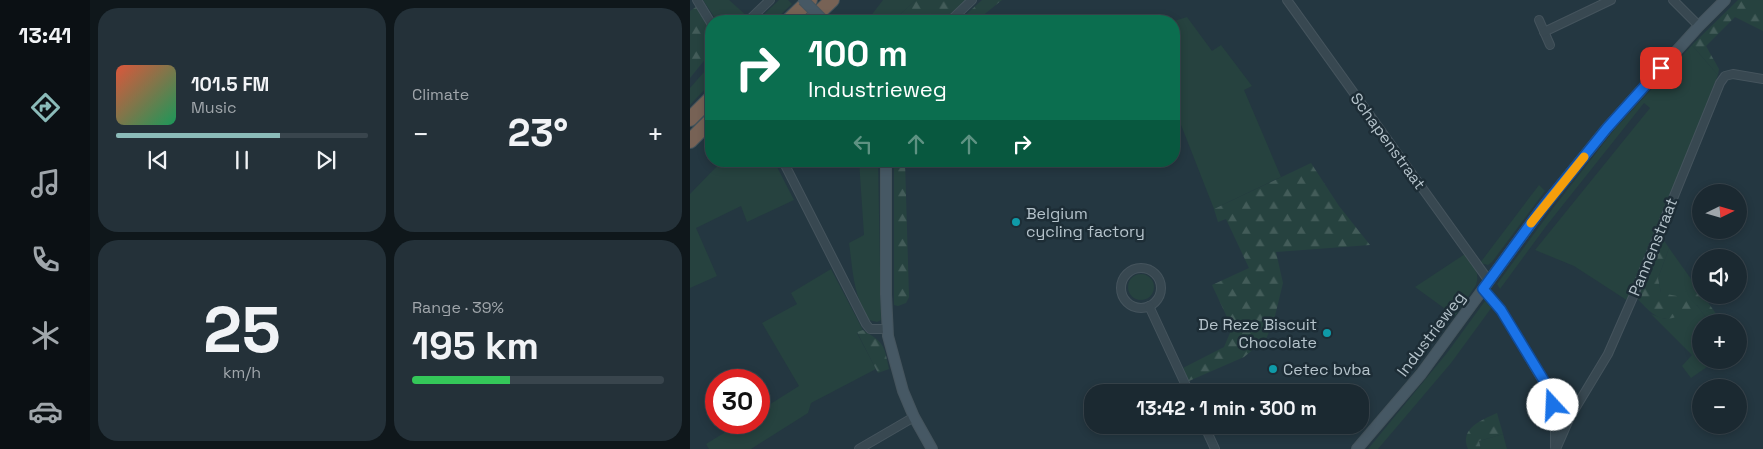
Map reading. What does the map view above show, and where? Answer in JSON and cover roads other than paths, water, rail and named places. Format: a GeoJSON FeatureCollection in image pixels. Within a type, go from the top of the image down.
{"type":"FeatureCollection","features":[{"type":"Feature","properties":{"kind":"highway"},"geometry":{"type":"LineString","coordinates":[[794,15],[810,0]]}},
{"type":"Feature","properties":{"kind":"highway"},"geometry":{"type":"LineString","coordinates":[[816,15],[832,0]]}},
{"type":"Feature","properties":{"kind":"highway"},"geometry":{"type":"LineString","coordinates":[[690,119],[705,104]]}},
{"type":"Feature","properties":{"kind":"highway"},"geometry":{"type":"LineString","coordinates":[[690,141],[705,126]]}},
{"type":"Feature","properties":{"kind":"main road"},"geometry":{"type":"LineString","coordinates":[[803,0],[818,15]]}},
{"type":"Feature","properties":{"kind":"main road","name":"Industrieweg"},"geometry":{"type":"LineString","coordinates":[[1357,449],[1421,374],[1543,207],[1607,128],[1725,0]]}},
{"type":"Feature","properties":{"kind":"main road"},"geometry":{"type":"LineString","coordinates":[[886,167],[888,329],[903,391],[914,417],[932,449]]}},
{"type":"Feature","properties":{"kind":"street"},"geometry":{"type":"LineString","coordinates":[[697,0],[706,15]]}},
{"type":"Feature","properties":{"kind":"street"},"geometry":{"type":"LineString","coordinates":[[754,15],[770,0]]}},
{"type":"Feature","properties":{"kind":"street"},"geometry":{"type":"LineString","coordinates":[[956,15],[972,0]]}},
{"type":"Feature","properties":{"kind":"street","name":"Schapenstraat"},"geometry":{"type":"LineString","coordinates":[[1286,0],[1486,285],[1551,395],[1555,421],[1556,449]]}},
{"type":"Feature","properties":{"kind":"street"},"geometry":{"type":"LineString","coordinates":[[1544,32],[1611,0]]}},
{"type":"Feature","properties":{"kind":"street"},"geometry":{"type":"LineString","coordinates":[[1673,0],[1699,26]]}},
{"type":"Feature","properties":{"kind":"street"},"geometry":{"type":"LineString","coordinates":[[1539,20],[1550,45]]}},
{"type":"Feature","properties":{"kind":"street","name":"Pannenstraat"},"geometry":{"type":"LineString","coordinates":[[1556,449],[1570,418],[1608,354],[1720,83],[1725,76],[1733,74],[1763,79]]}},
{"type":"Feature","properties":{"kind":"street"},"geometry":{"type":"LineString","coordinates":[[786,167],[866,324],[870,329],[888,329]]}},
{"type":"Feature","properties":{"kind":"street"},"geometry":{"type":"LineString","coordinates":[[1136,269],[1149,270],[1158,279],[1161,291],[1159,298],[1149,306],[1136,308],[1130,305],[1122,295],[1122,282],[1125,276],[1136,269]]}},
{"type":"Feature","properties":{"kind":"street"},"geometry":{"type":"LineString","coordinates":[[1149,306],[1185,384]]}},
{"type":"Feature","properties":{"kind":"street"},"geometry":{"type":"LineString","coordinates":[[859,449],[914,417]]}},
{"type":"Feature","properties":{"kind":"street"},"geometry":{"type":"LineString","coordinates":[[1208,434],[1215,449]]}},
{"type":"Feature","properties":{"kind":"place","name":"Belgium cycling factory"},"geometry":{"type":"Point","coordinates":[1016,222]}},
{"type":"Feature","properties":{"kind":"place","name":"De Reze Biscuit Chocolate"},"geometry":{"type":"Point","coordinates":[1327,333]}},
{"type":"Feature","properties":{"kind":"place","name":"Cetec bvba"},"geometry":{"type":"Point","coordinates":[1273,369]}}]}
